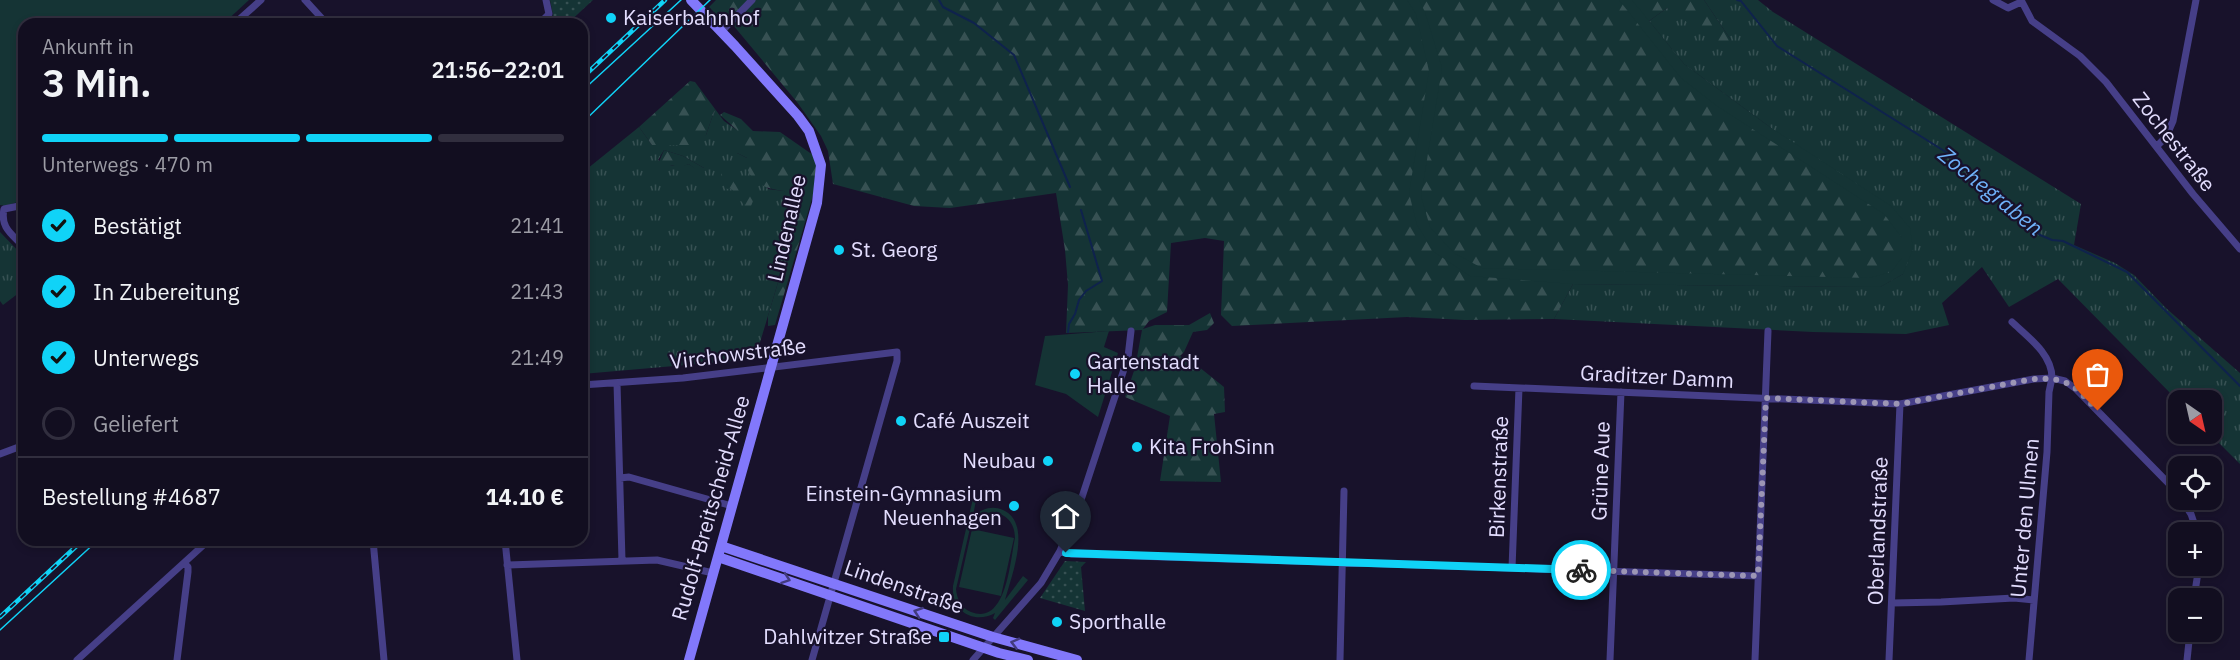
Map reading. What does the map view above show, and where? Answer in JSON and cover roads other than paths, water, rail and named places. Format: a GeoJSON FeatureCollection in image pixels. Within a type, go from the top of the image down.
{"type":"FeatureCollection","features":[{"type":"Feature","properties":{"kind":"street"},"geometry":{"type":"LineString","coordinates":[[241,18],[261,0]]}},
{"type":"Feature","properties":{"kind":"street"},"geometry":{"type":"LineString","coordinates":[[305,0],[322,18]]}},
{"type":"Feature","properties":{"kind":"street"},"geometry":{"type":"LineString","coordinates":[[545,18],[549,14],[546,0]]}},
{"type":"Feature","properties":{"kind":"street","name":"Lindenallee"},"geometry":{"type":"LineString","coordinates":[[691,0],[804,123],[814,142],[821,165],[817,204],[771,367]]}},
{"type":"Feature","properties":{"kind":"street"},"geometry":{"type":"LineString","coordinates":[[721,32],[752,0]]}},
{"type":"Feature","properties":{"kind":"street"},"geometry":{"type":"LineString","coordinates":[[1993,0],[2008,8],[2021,1]]}},
{"type":"Feature","properties":{"kind":"street"},"geometry":{"type":"LineString","coordinates":[[2157,146],[2166,136],[2173,121],[2196,0]]}},
{"type":"Feature","properties":{"kind":"street","name":"Zochestraße"},"geometry":{"type":"LineString","coordinates":[[2021,1],[2032,21],[2080,56],[2106,82],[2193,194],[2240,249]]}},
{"type":"Feature","properties":{"kind":"street"},"geometry":{"type":"LineString","coordinates":[[18,206],[4,209],[3,224],[18,240]]}},
{"type":"Feature","properties":{"kind":"street"},"geometry":{"type":"LineString","coordinates":[[2012,322],[2040,349],[2049,363],[2052,378],[2065,381],[2076,389],[2168,483]]}},
{"type":"Feature","properties":{"kind":"street"},"geometry":{"type":"LineString","coordinates":[[973,660],[1041,583],[1060,551],[1082,497],[1128,357],[1131,331]]}},
{"type":"Feature","properties":{"kind":"street"},"geometry":{"type":"LineString","coordinates":[[1755,660],[1768,331]]}},
{"type":"Feature","properties":{"kind":"street","name":"Virchowstraße"},"geometry":{"type":"LineString","coordinates":[[588,385],[682,378],[897,352],[897,361],[832,589]]}},
{"type":"Feature","properties":{"kind":"street","name":"Rudolf-Breitscheid-Allee"},"geometry":{"type":"LineString","coordinates":[[689,660],[771,367]]}},
{"type":"Feature","properties":{"kind":"street","name":"Graditzer Damm"},"geometry":{"type":"LineString","coordinates":[[1474,386],[1900,404],[2034,379],[2052,378]]}},
{"type":"Feature","properties":{"kind":"street","name":"Unter den Ulmen"},"geometry":{"type":"LineString","coordinates":[[2029,660],[2047,452],[2049,392],[2052,378]]}},
{"type":"Feature","properties":{"kind":"street"},"geometry":{"type":"LineString","coordinates":[[617,384],[622,560]]}},
{"type":"Feature","properties":{"kind":"street","name":"Birkenstraße"},"geometry":{"type":"LineString","coordinates":[[1512,568],[1520,388]]}},
{"type":"Feature","properties":{"kind":"street","name":"Grüne Aue"},"geometry":{"type":"LineString","coordinates":[[1610,660],[1621,392]]}},
{"type":"Feature","properties":{"kind":"street","name":"Oberlandstraße"},"geometry":{"type":"LineString","coordinates":[[1889,660],[1900,404]]}},
{"type":"Feature","properties":{"kind":"street"},"geometry":{"type":"LineString","coordinates":[[0,454],[18,447]]}},
{"type":"Feature","properties":{"kind":"street"},"geometry":{"type":"LineString","coordinates":[[620,478],[629,477],[732,506]]}},
{"type":"Feature","properties":{"kind":"street"},"geometry":{"type":"LineString","coordinates":[[1340,660],[1344,491]]}},
{"type":"Feature","properties":{"kind":"street"},"geometry":{"type":"LineString","coordinates":[[77,660],[202,546]]}},
{"type":"Feature","properties":{"kind":"street"},"geometry":{"type":"LineString","coordinates":[[374,546],[384,660]]}},
{"type":"Feature","properties":{"kind":"street"},"geometry":{"type":"LineString","coordinates":[[505,546],[517,660]]}},
{"type":"Feature","properties":{"kind":"street","name":"Lindenstraße"},"geometry":{"type":"LineString","coordinates":[[719,551],[832,589],[1077,660]]}},
{"type":"Feature","properties":{"kind":"street"},"geometry":{"type":"LineString","coordinates":[[1060,551],[1072,554],[1758,576]]}},
{"type":"Feature","properties":{"kind":"street"},"geometry":{"type":"LineString","coordinates":[[507,565],[622,560],[668,562],[713,573]]}},
{"type":"Feature","properties":{"kind":"street"},"geometry":{"type":"LineString","coordinates":[[177,660],[188,572],[188,567],[184,563]]}},
{"type":"Feature","properties":{"kind":"street"},"geometry":{"type":"LineString","coordinates":[[812,660],[832,589]]}},
{"type":"Feature","properties":{"kind":"street","name":"Lindenstraße"},"geometry":{"type":"LineString","coordinates":[[832,589],[984,647],[1028,660]]}},
{"type":"Feature","properties":{"kind":"street"},"geometry":{"type":"LineString","coordinates":[[1892,603],[2014,598],[2034,600]]}},
{"type":"Feature","properties":{"kind":"street"},"geometry":{"type":"LineString","coordinates":[[2187,660],[2189,642]]}},
{"type":"Feature","properties":{"kind":"waterway"},"geometry":{"type":"LineString","coordinates":[[939,0],[943,7],[974,23],[1014,55],[1070,187]]}},
{"type":"Feature","properties":{"kind":"waterway","name":"Zochegraben"},"geometry":{"type":"LineString","coordinates":[[1737,0],[1741,1],[1777,46],[1957,159],[2007,208],[2040,235],[2052,240],[2063,241],[2127,272],[2240,386]]}},
{"type":"Feature","properties":{"kind":"waterway"},"geometry":{"type":"LineString","coordinates":[[1068,332],[1079,300],[1086,291],[1102,281],[1081,210]]}},
{"type":"Feature","properties":{"kind":"tram line"},"geometry":{"type":"LineString","coordinates":[[588,85],[681,0]]}},
{"type":"Feature","properties":{"kind":"tram line"},"geometry":{"type":"LineString","coordinates":[[588,117],[710,0]]}},
{"type":"Feature","properties":{"kind":"tram line"},"geometry":{"type":"LineString","coordinates":[[0,630],[91,546]]}},
{"type":"Feature","properties":{"kind":"railway"},"geometry":{"type":"LineString","coordinates":[[588,72],[665,0]]}},
{"type":"Feature","properties":{"kind":"railway"},"geometry":{"type":"LineString","coordinates":[[0,617],[77,546]]}},
{"type":"Feature","properties":{"kind":"place","name":"Kaiserbahnhof"},"geometry":{"type":"Point","coordinates":[611,18]}},
{"type":"Feature","properties":{"kind":"place","name":"St. Georg"},"geometry":{"type":"Point","coordinates":[839,250]}},
{"type":"Feature","properties":{"kind":"place","name":"Gartenstadt Halle"},"geometry":{"type":"Point","coordinates":[1075,374]}},
{"type":"Feature","properties":{"kind":"place","name":"Café Auszeit"},"geometry":{"type":"Point","coordinates":[901,421]}},
{"type":"Feature","properties":{"kind":"place","name":"Kita FrohSinn"},"geometry":{"type":"Point","coordinates":[1137,447]}},
{"type":"Feature","properties":{"kind":"place","name":"Neubau"},"geometry":{"type":"Point","coordinates":[1048,461]}},
{"type":"Feature","properties":{"kind":"place","name":"Einstein-Gymnasium Neuenhagen"},"geometry":{"type":"Point","coordinates":[1014,506]}},
{"type":"Feature","properties":{"kind":"place","name":"Sporthalle"},"geometry":{"type":"Point","coordinates":[1057,622]}},
{"type":"Feature","properties":{"kind":"place","name":"Dahlwitzer Straße"},"geometry":{"type":"Point","coordinates":[944,637]}}]}
